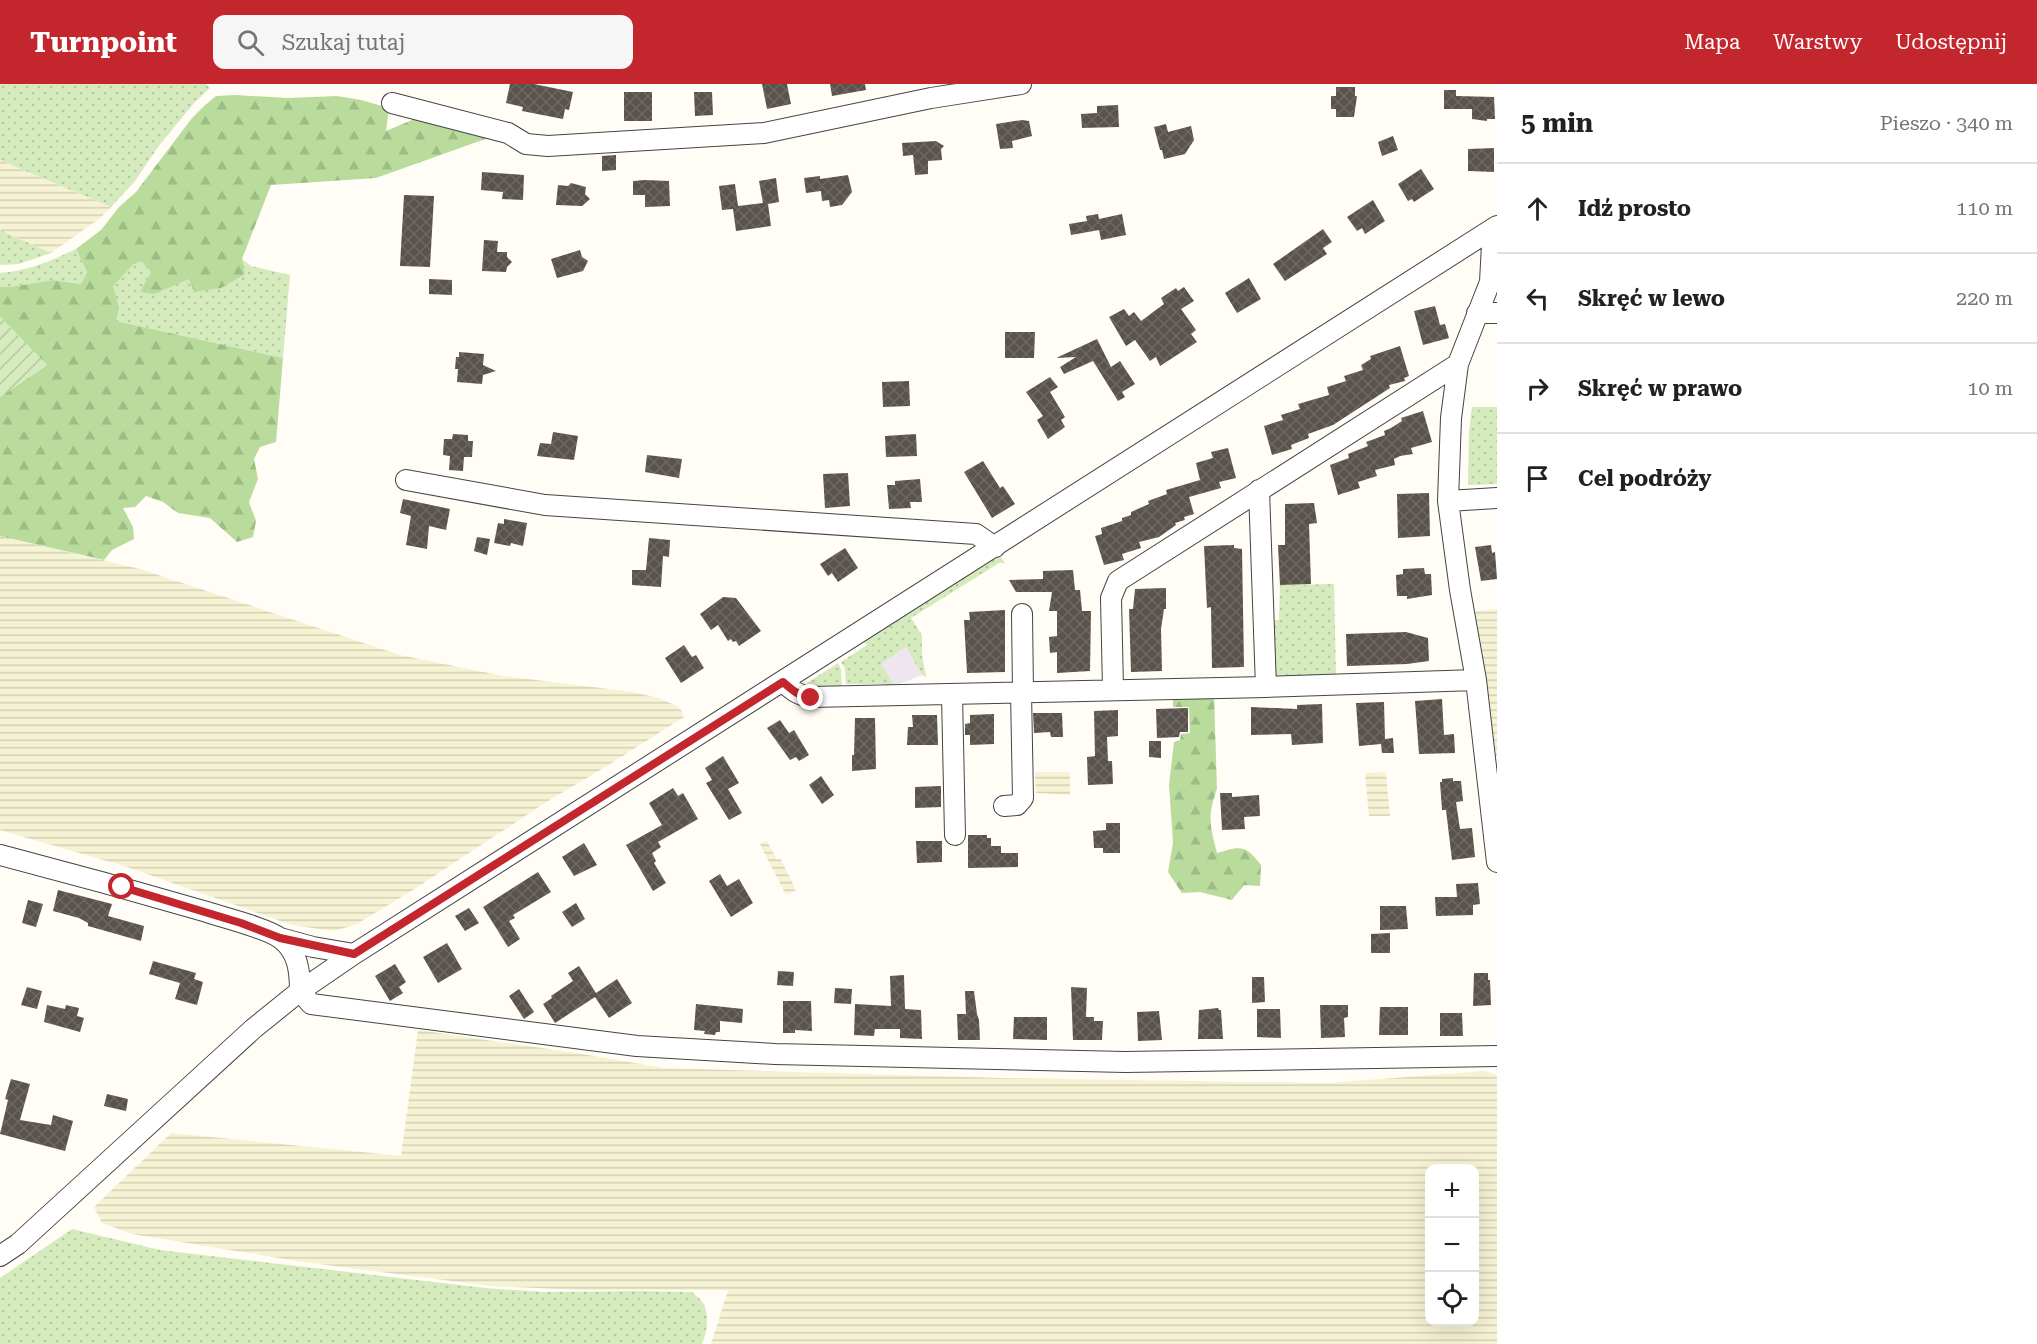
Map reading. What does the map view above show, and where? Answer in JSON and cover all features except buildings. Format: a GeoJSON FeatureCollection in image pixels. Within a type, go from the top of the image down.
{"type":"FeatureCollection","features":[{"type":"Feature","properties":{"kind":"street"},"geometry":{"type":"LineString","coordinates":[[392,103],[508,133],[526,144],[548,146],[764,133],[931,91],[1021,84]]}},
{"type":"Feature","properties":{"kind":"street"},"geometry":{"type":"LineString","coordinates":[[0,1256],[18,1244],[253,1029],[354,954],[1497,226]]}},
{"type":"Feature","properties":{"kind":"street"},"geometry":{"type":"LineString","coordinates":[[1497,237],[1492,244],[1487,313],[1458,364],[1450,418],[1448,501],[1460,590],[1476,680],[1497,862]]}},
{"type":"Feature","properties":{"kind":"street"},"geometry":{"type":"LineString","coordinates":[[1113,689],[1112,598],[1118,581],[1458,364]]}},
{"type":"Feature","properties":{"kind":"street"},"geometry":{"type":"LineString","coordinates":[[406,480],[545,505],[976,534],[995,547]]}},
{"type":"Feature","properties":{"kind":"street"},"geometry":{"type":"LineString","coordinates":[[1259,490],[1266,687]]}},
{"type":"Feature","properties":{"kind":"street"},"geometry":{"type":"LineString","coordinates":[[1448,501],[1497,498]]}},
{"type":"Feature","properties":{"kind":"street"},"geometry":{"type":"LineString","coordinates":[[1004,806],[1017,805],[1023,798],[1022,614]]}},
{"type":"Feature","properties":{"kind":"street"},"geometry":{"type":"LineString","coordinates":[[783,682],[791,690],[811,698],[1476,680]]}},
{"type":"Feature","properties":{"kind":"street"},"geometry":{"type":"LineString","coordinates":[[952,695],[955,834]]}},
{"type":"Feature","properties":{"kind":"street"},"geometry":{"type":"LineString","coordinates":[[0,855],[122,887],[241,923],[280,938],[354,954]]}},
{"type":"Feature","properties":{"kind":"street"},"geometry":{"type":"LineString","coordinates":[[280,938],[297,959],[300,970],[300,992],[311,1004],[637,1046],[775,1054],[1125,1062],[1497,1056]]}},
{"type":"Feature","properties":{"kind":"shaded area"},"geometry":{"type":"Polygon","coordinates":[[[0,160],[111,207],[100,218],[51,253],[0,230],[0,160]]]}},
{"type":"Feature","properties":{"kind":"shaded area"},"geometry":{"type":"Polygon","coordinates":[[[0,536],[140,569],[400,655],[503,676],[633,692],[658,698],[677,706],[684,717],[355,925],[333,931],[292,925],[124,866],[0,830],[0,536]]]}},
{"type":"Feature","properties":{"kind":"shaded area"},"geometry":{"type":"Polygon","coordinates":[[[1497,609],[1497,756],[1470,612],[1497,609]]]}},
{"type":"Feature","properties":{"kind":"shaded area"},"geometry":{"type":"Polygon","coordinates":[[[906,647],[922,675],[895,686],[881,664],[906,647]]]}},
{"type":"Feature","properties":{"kind":"shaded area"},"geometry":{"type":"Polygon","coordinates":[[[1035,772],[1070,772],[1070,795],[1036,793],[1035,772]]]}},
{"type":"Feature","properties":{"kind":"shaded area"},"geometry":{"type":"Polygon","coordinates":[[[1386,772],[1390,816],[1369,816],[1365,773],[1386,772]]]}},
{"type":"Feature","properties":{"kind":"shaded area"},"geometry":{"type":"Polygon","coordinates":[[[767,841],[777,860],[780,858],[796,890],[786,895],[760,844],[767,841]]]}},
{"type":"Feature","properties":{"kind":"shaded area"},"geometry":{"type":"Polygon","coordinates":[[[418,1030],[664,1068],[1002,1078],[1328,1083],[1485,1071],[1497,1075],[1497,1344],[711,1344],[728,1290],[583,1290],[491,1286],[303,1262],[132,1234],[102,1223],[94,1207],[171,1133],[401,1156],[418,1030]]]}},
{"type":"Feature","properties":{"kind":"green space"},"geometry":{"type":"Polygon","coordinates":[[[0,84],[206,84],[210,88],[194,103],[158,147],[135,181],[111,207],[0,160],[0,84]]]}},
{"type":"Feature","properties":{"kind":"green space"},"geometry":{"type":"Polygon","coordinates":[[[216,96],[288,98],[337,96],[361,100],[389,108],[386,131],[436,110],[498,127],[488,138],[376,178],[271,185],[242,259],[245,274],[221,288],[194,292],[189,279],[154,294],[140,292],[151,272],[141,261],[133,265],[113,286],[119,308],[116,321],[283,358],[276,442],[260,447],[254,459],[258,479],[249,502],[256,521],[253,537],[237,542],[210,518],[178,513],[163,502],[146,496],[135,507],[123,508],[133,527],[134,539],[112,550],[104,560],[0,536],[0,397],[47,365],[0,317],[0,287],[53,280],[81,284],[87,272],[76,249],[101,230],[119,207],[136,192],[192,118],[204,106],[216,96]]]}},
{"type":"Feature","properties":{"kind":"green space"},"geometry":{"type":"Polygon","coordinates":[[[0,230],[51,253],[19,264],[0,265],[0,230]]]}},
{"type":"Feature","properties":{"kind":"green space"},"geometry":{"type":"Polygon","coordinates":[[[76,249],[87,272],[81,284],[53,280],[0,287],[0,273],[39,265],[76,249]]]}},
{"type":"Feature","properties":{"kind":"green space"},"geometry":{"type":"Polygon","coordinates":[[[242,259],[251,266],[290,275],[283,358],[116,321],[112,286],[133,265],[141,261],[151,272],[190,278],[242,259]]]}},
{"type":"Feature","properties":{"kind":"green space"},"geometry":{"type":"Polygon","coordinates":[[[0,317],[47,365],[0,397],[0,317]]]}},
{"type":"Feature","properties":{"kind":"green space"},"geometry":{"type":"Polygon","coordinates":[[[1472,407],[1497,407],[1497,484],[1468,485],[1472,407]]]}},
{"type":"Feature","properties":{"kind":"green space"},"geometry":{"type":"Polygon","coordinates":[[[999,555],[1005,563],[999,563],[911,618],[922,635],[922,654],[926,677],[922,675],[906,647],[881,664],[895,686],[902,684],[905,690],[884,691],[883,684],[846,684],[845,669],[841,662],[867,645],[864,641],[999,555]]]}},
{"type":"Feature","properties":{"kind":"green space"},"geometry":{"type":"Polygon","coordinates":[[[1334,584],[1336,678],[1280,679],[1274,677],[1270,620],[1279,620],[1280,585],[1334,584]]]}},
{"type":"Feature","properties":{"kind":"green space"},"geometry":{"type":"Polygon","coordinates":[[[838,663],[841,669],[842,692],[807,687],[807,683],[838,663]]]}},
{"type":"Feature","properties":{"kind":"green space"},"geometry":{"type":"Polygon","coordinates":[[[1214,696],[1217,789],[1211,821],[1217,853],[1242,848],[1251,853],[1261,865],[1260,886],[1244,885],[1232,900],[1200,892],[1182,893],[1168,872],[1173,843],[1169,785],[1174,742],[1180,740],[1181,734],[1190,733],[1189,707],[1173,707],[1173,697],[1214,696]]]}},
{"type":"Feature","properties":{"kind":"green space"},"geometry":{"type":"Polygon","coordinates":[[[72,1229],[160,1250],[485,1288],[543,1292],[692,1292],[701,1300],[705,1308],[706,1329],[702,1344],[0,1344],[0,1278],[72,1229]]]}},
{"type":"Feature","properties":{"kind":"route"},"geometry":{"type":"LineString","coordinates":[[122,887],[241,923],[280,938],[313,947],[354,954],[783,682],[791,690],[811,698]]}}]}
